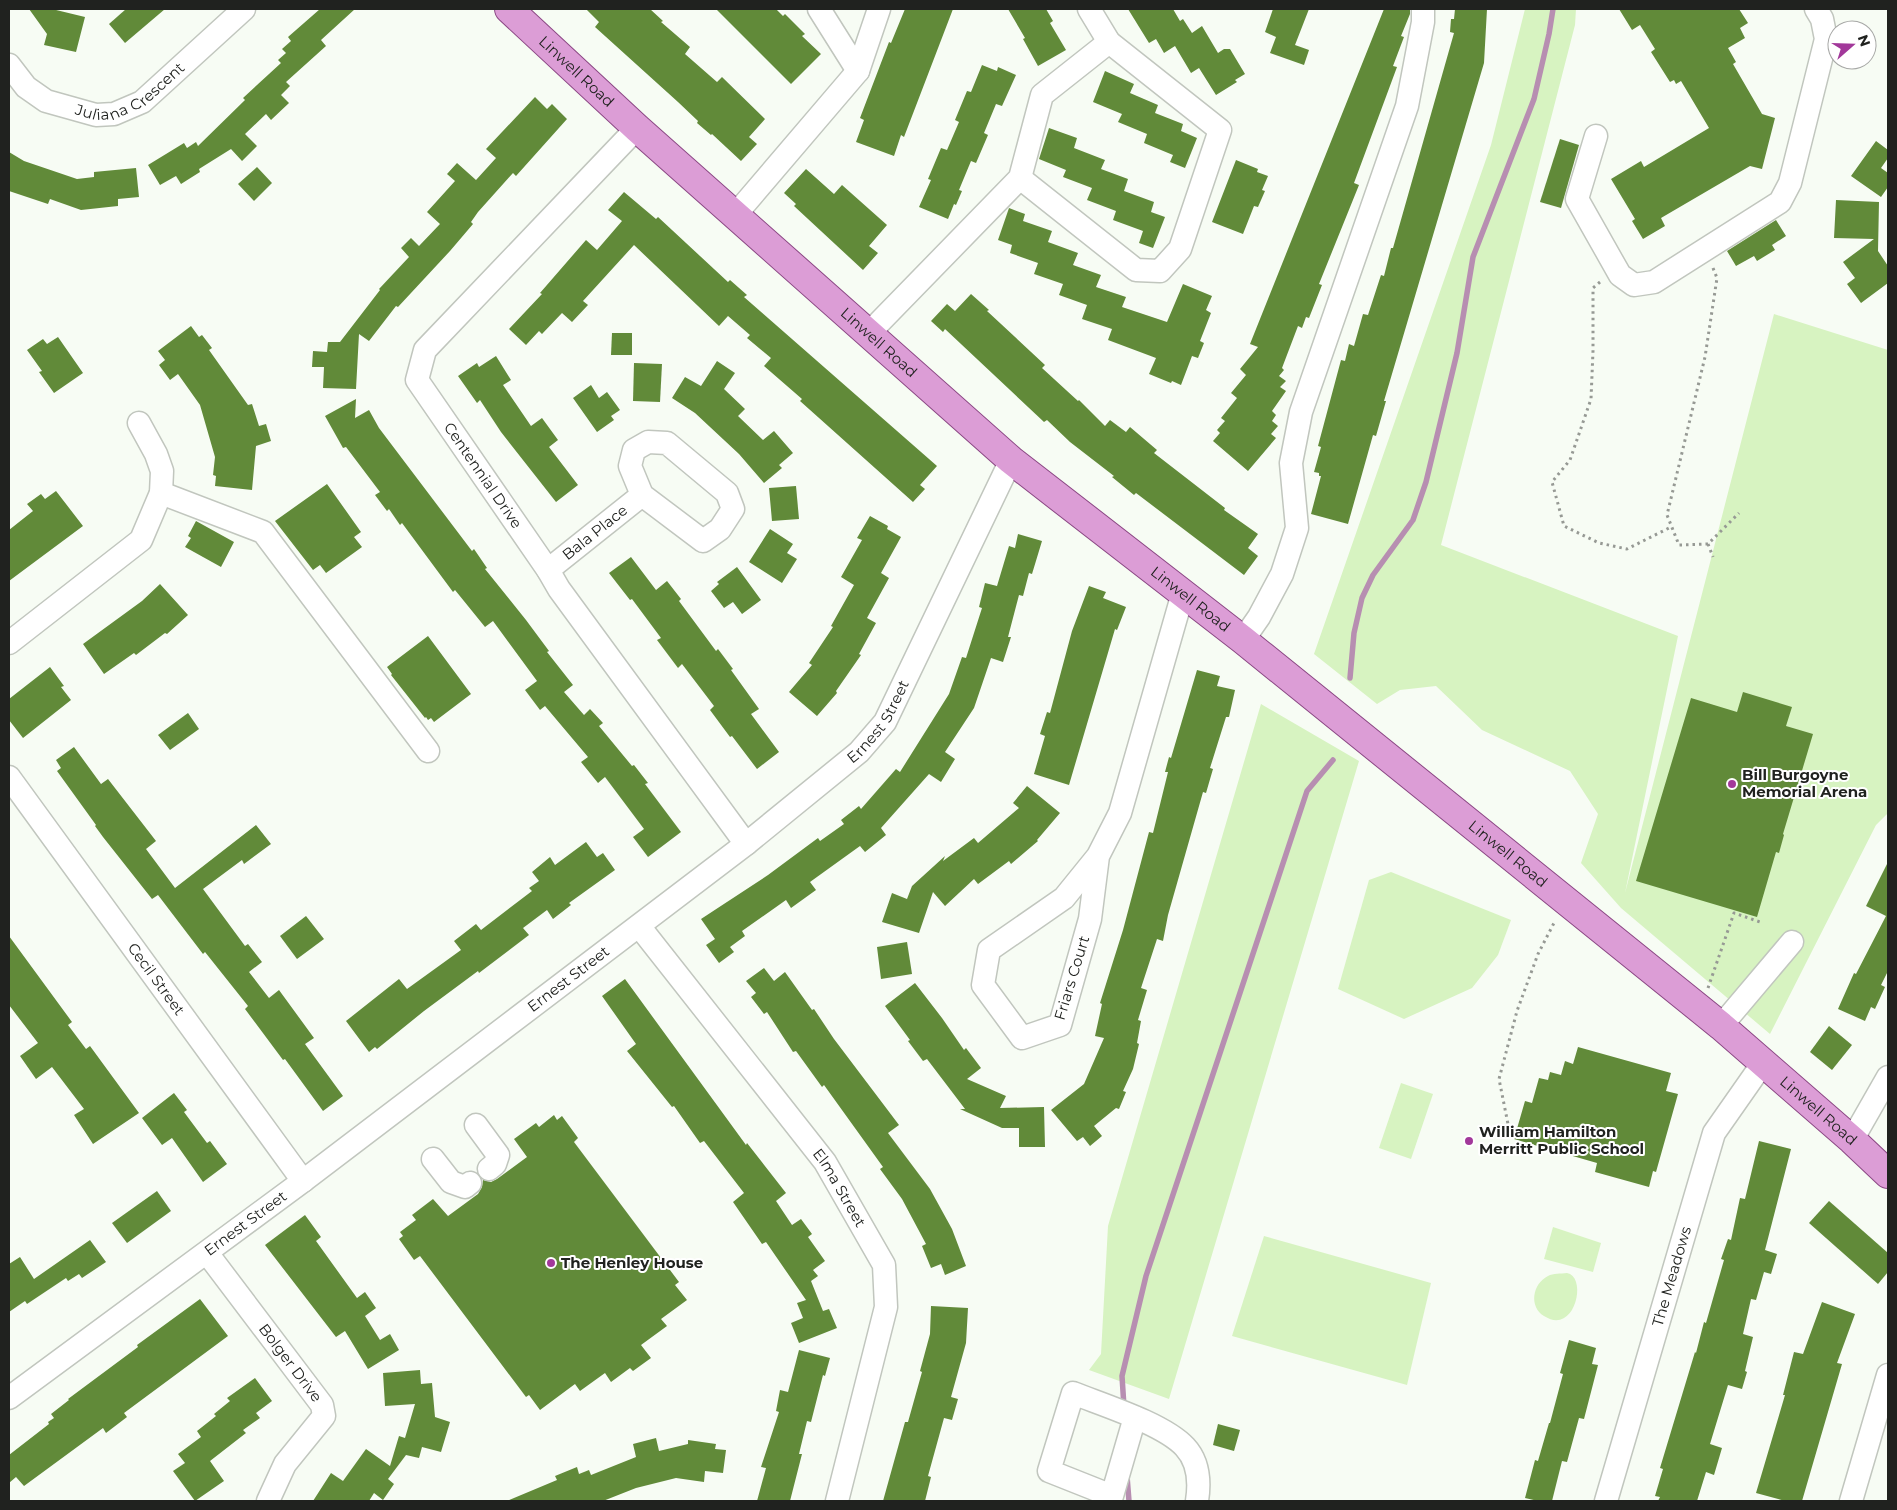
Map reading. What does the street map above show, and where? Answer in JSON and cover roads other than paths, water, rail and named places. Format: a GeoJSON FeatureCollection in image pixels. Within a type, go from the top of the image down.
{"type":"FeatureCollection","features":[{"type":"Feature","properties":{"kind":"main road","name":"Linwell Road"},"geometry":{"type":"LineString","coordinates":[[509,9],[637,128],[1011,460],[1183,593],[1694,1004],[1852,1140],[1888,1174]]}},
{"type":"Feature","properties":{"kind":"street","name":"Juliana Crescent"},"geometry":{"type":"LineString","coordinates":[[9,65],[26,87],[46,101],[96,115],[114,114],[142,102],[244,9]]}},
{"type":"Feature","properties":{"kind":"street"},"geometry":{"type":"LineString","coordinates":[[820,9],[858,71]]}},
{"type":"Feature","properties":{"kind":"street"},"geometry":{"type":"LineString","coordinates":[[736,214],[858,71],[879,9]]}},
{"type":"Feature","properties":{"kind":"street"},"geometry":{"type":"LineString","coordinates":[[1020,178],[1136,270],[1160,271],[1180,249],[1220,130],[1109,42],[1089,9]]}},
{"type":"Feature","properties":{"kind":"street"},"geometry":{"type":"LineString","coordinates":[[1242,640],[1259,617],[1282,574],[1298,528],[1291,463],[1301,412],[1407,106],[1423,22],[1422,9]]}},
{"type":"Feature","properties":{"kind":"street"},"geometry":{"type":"LineString","coordinates":[[1596,136],[1577,199],[1620,275],[1634,285],[1654,282],[1780,202],[1790,183],[1826,39],[1822,19],[1816,9]]}},
{"type":"Feature","properties":{"kind":"street"},"geometry":{"type":"LineString","coordinates":[[868,334],[1020,178],[1042,95],[1109,42]]}},
{"type":"Feature","properties":{"kind":"street","name":"Centennial Drive"},"geometry":{"type":"LineString","coordinates":[[637,128],[425,350],[417,380],[548,570],[559,589],[746,844]]}},
{"type":"Feature","properties":{"kind":"street"},"geometry":{"type":"LineString","coordinates":[[9,643],[141,540],[161,493],[162,471],[156,454],[139,423]]}},
{"type":"Feature","properties":{"kind":"street","name":"Bala Place"},"geometry":{"type":"LineString","coordinates":[[648,442],[667,443],[728,493],[733,509],[720,529],[703,541],[642,495],[630,466],[634,450],[648,442]]}},
{"type":"Feature","properties":{"kind":"street","name":"Ernest Street"},"geometry":{"type":"LineString","coordinates":[[9,1398],[303,1181],[639,926],[746,844],[859,752],[885,722],[1011,460]]}},
{"type":"Feature","properties":{"kind":"street"},"geometry":{"type":"LineString","coordinates":[[161,493],[263,532],[428,751]]}},
{"type":"Feature","properties":{"kind":"street","name":"Bala Place"},"geometry":{"type":"LineString","coordinates":[[548,570],[642,495]]}},
{"type":"Feature","properties":{"kind":"street","name":"Friars Court"},"geometry":{"type":"LineString","coordinates":[[1098,856],[1090,919],[1060,1025],[1022,1038],[983,985],[989,950],[1064,898],[1098,856],[1120,813],[1183,593]]}},
{"type":"Feature","properties":{"kind":"street","name":"Cecil Street"},"geometry":{"type":"LineString","coordinates":[[9,777],[303,1181]]}},
{"type":"Feature","properties":{"kind":"street","name":"Elma Street"},"geometry":{"type":"LineString","coordinates":[[639,926],[825,1162],[884,1265],[886,1307],[837,1501]]}},
{"type":"Feature","properties":{"kind":"street"},"geometry":{"type":"LineString","coordinates":[[1721,1026],[1792,942]]}},
{"type":"Feature","properties":{"kind":"street","name":"The Meadows"},"geometry":{"type":"LineString","coordinates":[[1606,1501],[1714,1134],[1763,1063]]}},
{"type":"Feature","properties":{"kind":"street"},"geometry":{"type":"LineString","coordinates":[[1852,1140],[1888,1077]]}},
{"type":"Feature","properties":{"kind":"street"},"geometry":{"type":"LineString","coordinates":[[476,1125],[498,1155],[495,1164],[489,1169]]}},
{"type":"Feature","properties":{"kind":"street"},"geometry":{"type":"LineString","coordinates":[[433,1159],[451,1182],[464,1187],[470,1183]]}},
{"type":"Feature","properties":{"kind":"street","name":"Bolger Drive"},"geometry":{"type":"LineString","coordinates":[[207,1252],[322,1406],[324,1416],[285,1464],[268,1501]]}},
{"type":"Feature","properties":{"kind":"street"},"geometry":{"type":"LineString","coordinates":[[1851,1501],[1888,1375]]}},
{"type":"Feature","properties":{"kind":"street"},"geometry":{"type":"LineString","coordinates":[[1135,1418],[1112,1496],[1086,1494],[1049,1471],[1073,1393],[1135,1418],[1173,1437],[1186,1447],[1194,1460],[1199,1475],[1197,1501]]}},
{"type":"Feature","properties":{"kind":"waterway"},"geometry":{"type":"LineString","coordinates":[[1350,678],[1354,633],[1362,598],[1373,575],[1413,520],[1426,482],[1457,353],[1473,257],[1534,99],[1553,9]]}},
{"type":"Feature","properties":{"kind":"waterway"},"geometry":{"type":"LineString","coordinates":[[1124,1407],[1122,1376],[1146,1276],[1307,791],[1333,760]]}},
{"type":"Feature","properties":{"kind":"waterway"},"geometry":{"type":"LineString","coordinates":[[1127,1476],[1129,1501]]}},
{"type":"Feature","properties":{"kind":"place","name":"Bill Burgoyne Memorial Arena"},"geometry":{"type":"Point","coordinates":[1732,784]}},
{"type":"Feature","properties":{"kind":"place","name":"William Hamilton Merritt Public School"},"geometry":{"type":"Point","coordinates":[1469,1141]}},
{"type":"Feature","properties":{"kind":"place","name":"The Henley House"},"geometry":{"type":"Point","coordinates":[551,1263]}}]}
